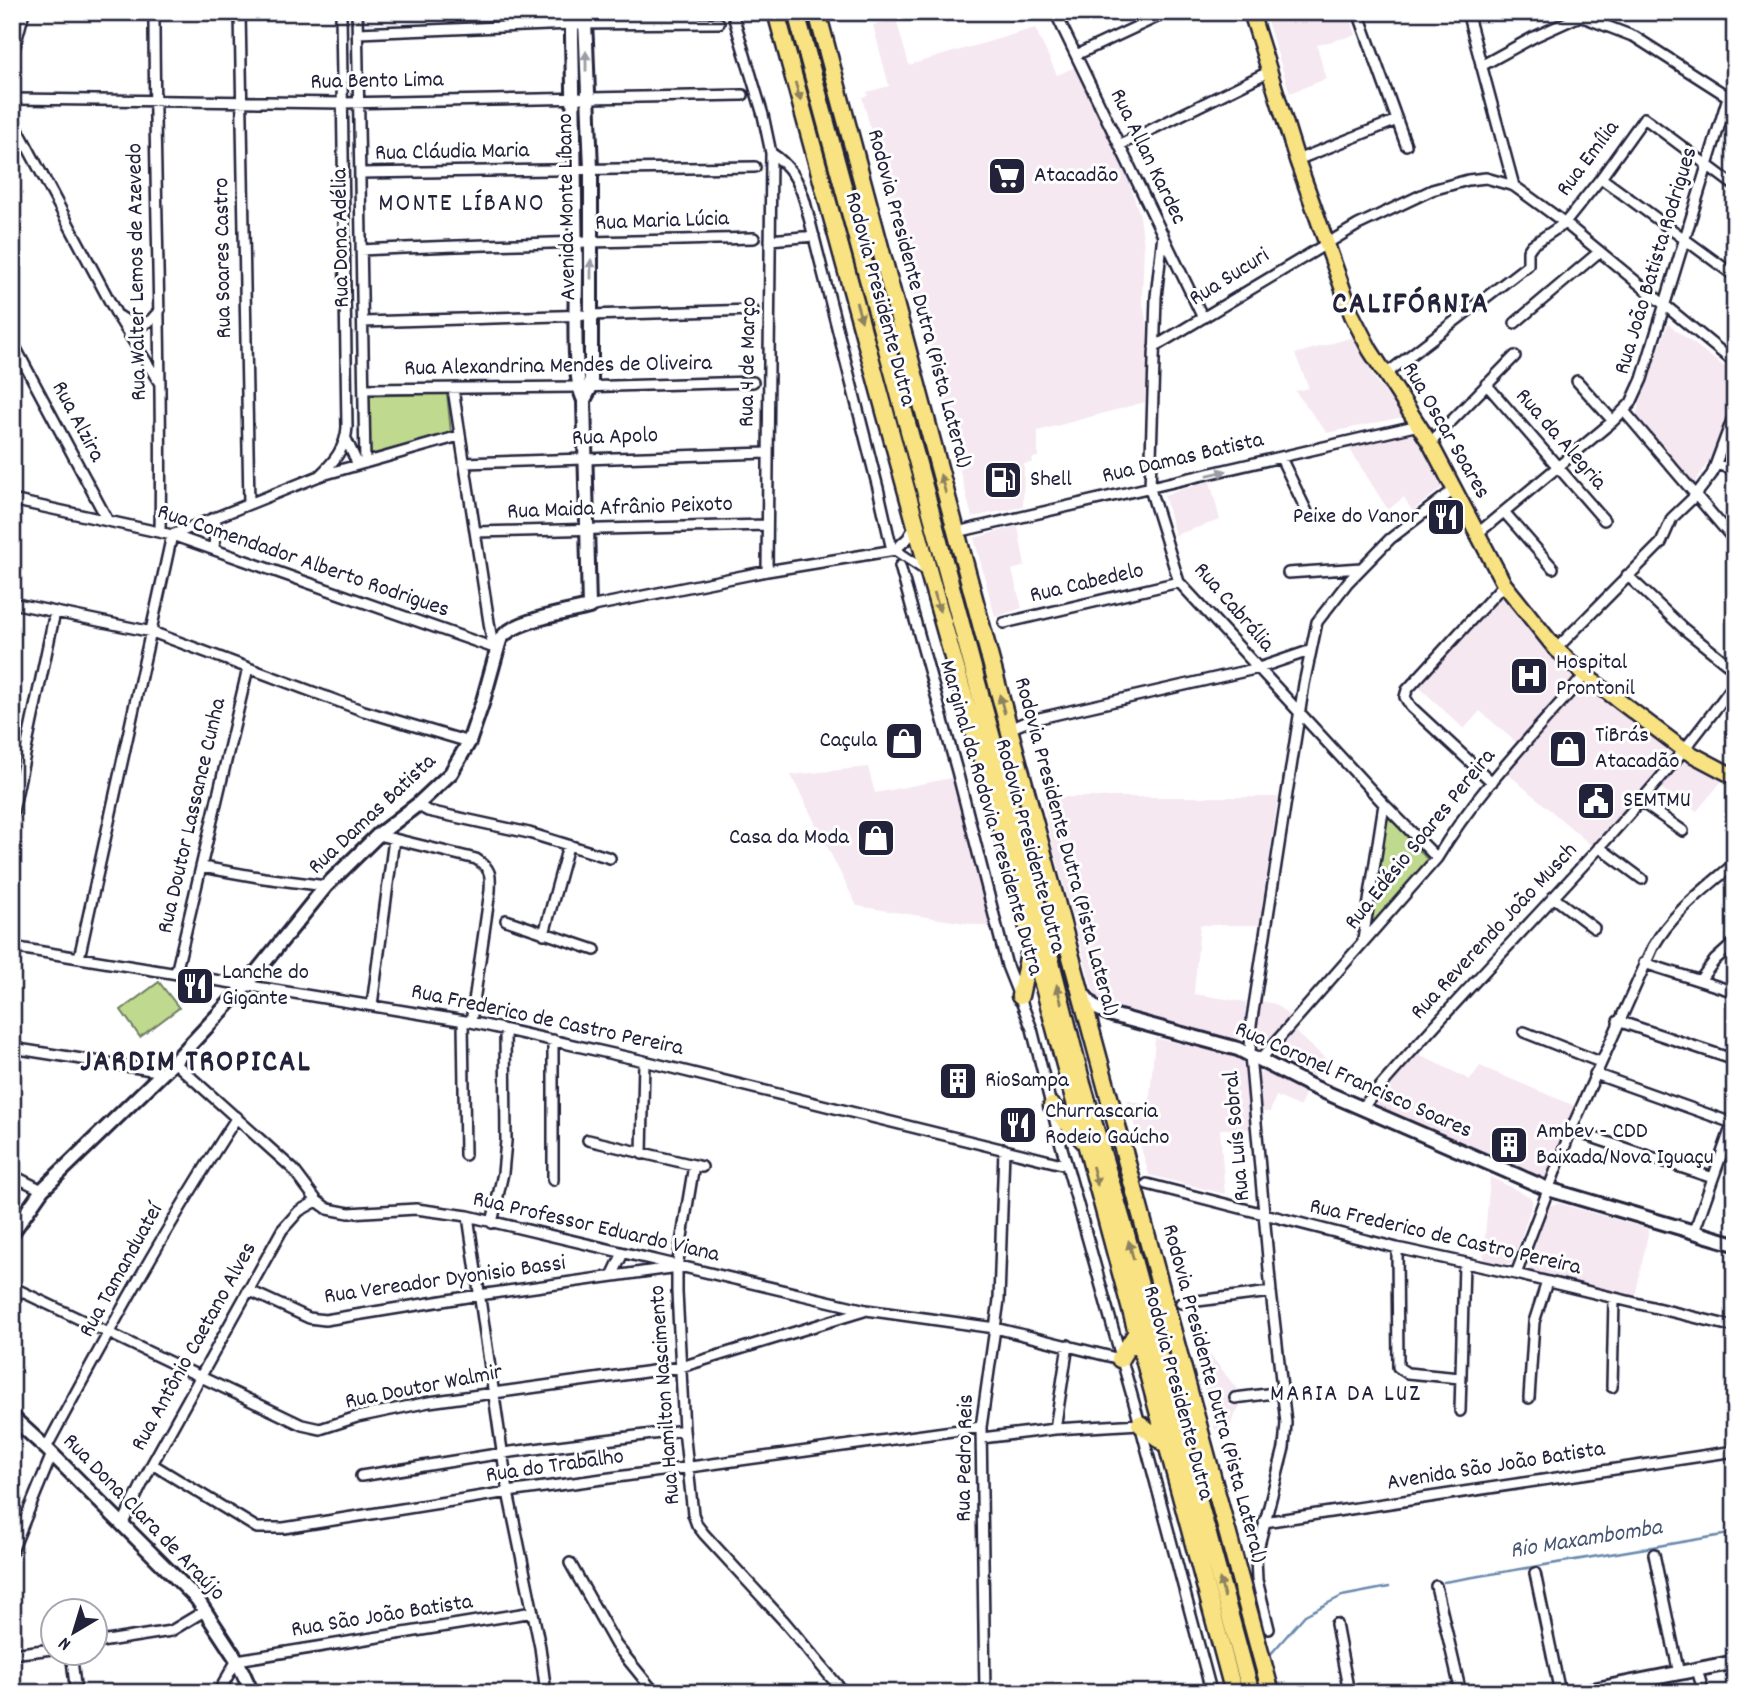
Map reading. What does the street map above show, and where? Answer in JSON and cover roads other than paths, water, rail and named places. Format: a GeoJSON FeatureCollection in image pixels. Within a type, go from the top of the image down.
{"type":"FeatureCollection","features":[{"type":"Feature","properties":{"kind":"highway","name":"Rodovia Presidente Dutra"},"geometry":{"type":"LineString","coordinates":[[796,12],[1030,879],[1082,1084],[1126,1234],[1251,1693]]}},
{"type":"Feature","properties":{"kind":"highway","name":"Rodovia Presidente Dutra (Pista Lateral)"},"geometry":{"type":"LineString","coordinates":[[817,12],[1269,1686]]}},
{"type":"Feature","properties":{"kind":"highway","name":"Rodovia Presidente Dutra"},"geometry":{"type":"LineString","coordinates":[[777,17],[1032,943],[1234,1693]]}},
{"type":"Feature","properties":{"kind":"highway"},"geometry":{"type":"LineString","coordinates":[[1020,996],[1032,943]]}},
{"type":"Feature","properties":{"kind":"highway"},"geometry":{"type":"LineString","coordinates":[[1052,1106],[1086,1142]]}},
{"type":"Feature","properties":{"kind":"highway"},"geometry":{"type":"LineString","coordinates":[[1120,1359],[1137,1332]]}},
{"type":"Feature","properties":{"kind":"highway"},"geometry":{"type":"LineString","coordinates":[[1140,1424],[1167,1445]]}},
{"type":"Feature","properties":{"kind":"main road","name":"Rua Oscar Soares"},"geometry":{"type":"LineString","coordinates":[[1254,13],[1268,72],[1297,160],[1359,331],[1430,443],[1504,584],[1556,649],[1586,675],[1684,750],[1735,777]]}},
{"type":"Feature","properties":{"kind":"street"},"geometry":{"type":"LineString","coordinates":[[12,57],[24,12]]}},
{"type":"Feature","properties":{"kind":"street","name":"Rua Walter Lemos de Azevedo"},"geometry":{"type":"LineString","coordinates":[[155,12],[154,101],[160,310],[160,532]]}},
{"type":"Feature","properties":{"kind":"street","name":"Rua Soares Castro"},"geometry":{"type":"LineString","coordinates":[[240,12],[249,504]]}},
{"type":"Feature","properties":{"kind":"street","name":"Rua Dona Adélia"},"geometry":{"type":"LineString","coordinates":[[341,12],[346,439],[361,464]]}},
{"type":"Feature","properties":{"kind":"street","name":"Rua Dona Adélia"},"geometry":{"type":"LineString","coordinates":[[357,12],[363,389],[361,464]]}},
{"type":"Feature","properties":{"kind":"street","name":"Rua 4 de Março"},"geometry":{"type":"LineString","coordinates":[[732,12],[763,115],[771,153],[767,570]]}},
{"type":"Feature","properties":{"kind":"street","name":"Rua Allan Kardec"},"geometry":{"type":"LineString","coordinates":[[1055,12],[1203,317]]}},
{"type":"Feature","properties":{"kind":"street"},"geometry":{"type":"LineString","coordinates":[[1076,55],[1168,12]]}},
{"type":"Feature","properties":{"kind":"street"},"geometry":{"type":"LineString","coordinates":[[1358,12],[1406,145]]}},
{"type":"Feature","properties":{"kind":"street"},"geometry":{"type":"LineString","coordinates":[[1467,12],[1514,186],[1565,223],[1735,363]]}},
{"type":"Feature","properties":{"kind":"street"},"geometry":{"type":"LineString","coordinates":[[1481,66],[1574,15],[1635,37],[1732,99]]}},
{"type":"Feature","properties":{"kind":"street"},"geometry":{"type":"LineString","coordinates":[[358,33],[579,19],[719,23]]}},
{"type":"Feature","properties":{"kind":"street","name":"Avenida Monte Líbano"},"geometry":{"type":"LineString","coordinates":[[579,19],[580,97],[574,170],[576,315],[585,387]]}},
{"type":"Feature","properties":{"kind":"street"},"geometry":{"type":"LineString","coordinates":[[1120,145],[1268,72]]}},
{"type":"Feature","properties":{"kind":"street","name":"Rua Bento Lima"},"geometry":{"type":"LineString","coordinates":[[12,99],[359,103],[743,95]]}},
{"type":"Feature","properties":{"kind":"street","name":"Avenida Monte Líbano"},"geometry":{"type":"LineString","coordinates":[[580,97],[591,169],[591,316],[584,400],[589,607]]}},
{"type":"Feature","properties":{"kind":"street","name":"Rua João Batista Rodrigues"},"geometry":{"type":"LineString","coordinates":[[1478,534],[1631,403],[1642,379],[1684,240],[1732,99]]}},
{"type":"Feature","properties":{"kind":"street"},"geometry":{"type":"LineString","coordinates":[[12,118],[117,315],[159,384]]}},
{"type":"Feature","properties":{"kind":"street","name":"Rua Emília"},"geometry":{"type":"LineString","coordinates":[[1386,374],[1525,267],[1530,262],[1528,251],[1532,245],[1565,223],[1644,118],[1708,166]]}},
{"type":"Feature","properties":{"kind":"street"},"geometry":{"type":"LineString","coordinates":[[1297,160],[1397,120]]}},
{"type":"Feature","properties":{"kind":"street"},"geometry":{"type":"LineString","coordinates":[[771,153],[786,164],[803,194],[893,550],[913,560],[929,573]]}},
{"type":"Feature","properties":{"kind":"street"},"geometry":{"type":"LineString","coordinates":[[1708,166],[1735,186]]}},
{"type":"Feature","properties":{"kind":"street","name":"Rua Cláudia Maria"},"geometry":{"type":"LineString","coordinates":[[360,173],[755,167]]}},
{"type":"Feature","properties":{"kind":"street","name":"Rua Sucuri"},"geometry":{"type":"LineString","coordinates":[[1154,347],[1326,243],[1392,209],[1446,186],[1486,178],[1514,186]]}},
{"type":"Feature","properties":{"kind":"street"},"geometry":{"type":"LineString","coordinates":[[1601,178],[1735,276]]}},
{"type":"Feature","properties":{"kind":"street","name":"Rua Cabrália"},"geometry":{"type":"LineString","coordinates":[[1163,234],[1156,297],[1150,489],[1179,582],[1437,858]]}},
{"type":"Feature","properties":{"kind":"street"},"geometry":{"type":"LineString","coordinates":[[770,240],[814,236]]}},
{"type":"Feature","properties":{"kind":"street","name":"Rua Maria Lúcia"},"geometry":{"type":"LineString","coordinates":[[361,250],[754,238]]}},
{"type":"Feature","properties":{"kind":"street"},"geometry":{"type":"LineString","coordinates":[[1515,323],[1599,252]]}},
{"type":"Feature","properties":{"kind":"street"},"geometry":{"type":"LineString","coordinates":[[117,315],[130,323],[142,325],[160,310]]}},
{"type":"Feature","properties":{"kind":"street"},"geometry":{"type":"LineString","coordinates":[[362,322],[753,310]]}},
{"type":"Feature","properties":{"kind":"street","name":"Rua Alzira"},"geometry":{"type":"LineString","coordinates":[[12,341],[108,521]]}},
{"type":"Feature","properties":{"kind":"street"},"geometry":{"type":"LineString","coordinates":[[1430,443],[1515,356]]}},
{"type":"Feature","properties":{"kind":"street"},"geometry":{"type":"LineString","coordinates":[[1577,381],[1613,421]]}},
{"type":"Feature","properties":{"kind":"street","name":"Rua Alexandrina Mendes de Oliveira"},"geometry":{"type":"LineString","coordinates":[[363,389],[753,382]]}},
{"type":"Feature","properties":{"kind":"street","name":"Rua da Alegria"},"geometry":{"type":"LineString","coordinates":[[1486,384],[1604,520]]}},
{"type":"Feature","properties":{"kind":"street"},"geometry":{"type":"LineString","coordinates":[[453,389],[495,649]]}},
{"type":"Feature","properties":{"kind":"street"},"geometry":{"type":"LineString","coordinates":[[1624,411],[1735,541]]}},
{"type":"Feature","properties":{"kind":"street"},"geometry":{"type":"LineString","coordinates":[[1556,649],[1661,543],[1672,518],[1695,496],[1716,464],[1735,412]]}},
{"type":"Feature","properties":{"kind":"street","name":"Rua Damas Batista"},"geometry":{"type":"LineString","coordinates":[[957,532],[1419,425]]}},
{"type":"Feature","properties":{"kind":"street"},"geometry":{"type":"LineString","coordinates":[[79,958],[172,535],[318,476],[459,436]]}},
{"type":"Feature","properties":{"kind":"street"},"geometry":{"type":"LineString","coordinates":[[318,476],[335,459],[346,439]]}},
{"type":"Feature","properties":{"kind":"street","name":"Rua Apolo"},"geometry":{"type":"LineString","coordinates":[[464,463],[767,453]]}},
{"type":"Feature","properties":{"kind":"street"},"geometry":{"type":"LineString","coordinates":[[1281,458],[1310,518]]}},
{"type":"Feature","properties":{"kind":"street"},"geometry":{"type":"LineString","coordinates":[[1716,464],[1735,470]]}},
{"type":"Feature","properties":{"kind":"street","name":"Rua Luís Sobral"},"geometry":{"type":"LineString","coordinates":[[1269,1629],[1255,1571],[1257,1548],[1286,1439],[1265,1215],[1253,1012],[1309,651],[1317,622],[1361,568],[1416,517],[1455,488]]}},
{"type":"Feature","properties":{"kind":"street","name":"Rua Comendador Alberto Rodrigues"},"geometry":{"type":"LineString","coordinates":[[12,500],[172,535],[495,649]]}},
{"type":"Feature","properties":{"kind":"street"},"geometry":{"type":"LineString","coordinates":[[1505,513],[1553,568]]}},
{"type":"Feature","properties":{"kind":"street"},"geometry":{"type":"LineString","coordinates":[[214,549],[216,517]]}},
{"type":"Feature","properties":{"kind":"street"},"geometry":{"type":"LineString","coordinates":[[495,649],[510,629],[589,607],[767,570],[893,550],[908,538],[917,522]]}},
{"type":"Feature","properties":{"kind":"street","name":"Rua Maida Afrânio Peixoto"},"geometry":{"type":"LineString","coordinates":[[475,532],[767,525]]}},
{"type":"Feature","properties":{"kind":"street","name":"Marginal da Rodovia Presidente Dutra"},"geometry":{"type":"LineString","coordinates":[[900,566],[1007,966],[1020,996],[1052,1106],[1210,1687]]}},
{"type":"Feature","properties":{"kind":"street"},"geometry":{"type":"LineString","coordinates":[[1288,573],[1361,568]]}},
{"type":"Feature","properties":{"kind":"street"},"geometry":{"type":"LineString","coordinates":[[1627,575],[1684,629],[1735,670]]}},
{"type":"Feature","properties":{"kind":"street","name":"Rua Cabedelo"},"geometry":{"type":"LineString","coordinates":[[1004,623],[1179,582]]}},
{"type":"Feature","properties":{"kind":"street"},"geometry":{"type":"LineString","coordinates":[[1492,782],[1411,707],[1405,694],[1504,584]]}},
{"type":"Feature","properties":{"kind":"street"},"geometry":{"type":"LineString","coordinates":[[12,603],[152,632],[364,711],[469,742]]}},
{"type":"Feature","properties":{"kind":"street"},"geometry":{"type":"LineString","coordinates":[[12,816],[55,612]]}},
{"type":"Feature","properties":{"kind":"street","name":"Rua Damas Batista"},"geometry":{"type":"LineString","coordinates":[[12,1233],[42,1189],[174,1062],[246,985],[326,886],[378,835],[417,805],[451,773],[469,742],[484,701],[495,649]]}},
{"type":"Feature","properties":{"kind":"street"},"geometry":{"type":"LineString","coordinates":[[1009,729],[1031,720],[1259,668],[1309,651]]}},
{"type":"Feature","properties":{"kind":"street","name":"Rua Doutor Lassance Cunha"},"geometry":{"type":"LineString","coordinates":[[176,973],[248,668]]}},
{"type":"Feature","properties":{"kind":"street","name":"Rua Edésio Soares Pereira"},"geometry":{"type":"LineString","coordinates":[[1255,1057],[1437,858],[1459,824],[1492,782],[1586,675]]}},
{"type":"Feature","properties":{"kind":"street","name":"Rua Reverendo João Musch"},"geometry":{"type":"LineString","coordinates":[[1362,1108],[1479,975],[1599,847],[1684,750],[1735,683]]}},
{"type":"Feature","properties":{"kind":"street"},"geometry":{"type":"LineString","coordinates":[[1640,800],[1683,831]]}},
{"type":"Feature","properties":{"kind":"street"},"geometry":{"type":"LineString","coordinates":[[1363,940],[1384,804]]}},
{"type":"Feature","properties":{"kind":"street"},"geometry":{"type":"LineString","coordinates":[[417,805],[428,811],[529,833],[610,858]]}},
{"type":"Feature","properties":{"kind":"street"},"geometry":{"type":"LineString","coordinates":[[378,835],[476,859],[489,869],[490,891],[467,1021],[465,1155]]}},
{"type":"Feature","properties":{"kind":"street"},"geometry":{"type":"LineString","coordinates":[[372,1005],[394,839]]}},
{"type":"Feature","properties":{"kind":"street"},"geometry":{"type":"LineString","coordinates":[[544,934],[568,846]]}},
{"type":"Feature","properties":{"kind":"street"},"geometry":{"type":"LineString","coordinates":[[1599,847],[1642,879]]}},
{"type":"Feature","properties":{"kind":"street"},"geometry":{"type":"LineString","coordinates":[[1516,1274],[1571,1130],[1644,964],[1670,921],[1735,863]]}},
{"type":"Feature","properties":{"kind":"street"},"geometry":{"type":"LineString","coordinates":[[202,867],[326,886]]}},
{"type":"Feature","properties":{"kind":"street"},"geometry":{"type":"LineString","coordinates":[[1553,897],[1594,928]]}},
{"type":"Feature","properties":{"kind":"street"},"geometry":{"type":"LineString","coordinates":[[506,920],[594,950]]}},
{"type":"Feature","properties":{"kind":"street"},"geometry":{"type":"LineString","coordinates":[[1700,981],[1715,960],[1735,942]]}},
{"type":"Feature","properties":{"kind":"street","name":"Rua Frederico de Castro Pereira"},"geometry":{"type":"LineString","coordinates":[[12,947],[467,1021],[644,1060],[1066,1165]]}},
{"type":"Feature","properties":{"kind":"street"},"geometry":{"type":"LineString","coordinates":[[1644,964],[1735,992]]}},
{"type":"Feature","properties":{"kind":"street","name":"Rua Coronel Francisco Soares"},"geometry":{"type":"LineString","coordinates":[[1080,991],[1094,1007],[1112,1015],[1232,1046],[1362,1108],[1548,1189],[1735,1244]]}},
{"type":"Feature","properties":{"kind":"street"},"geometry":{"type":"LineString","coordinates":[[1098,1057],[1099,1028],[1104,1020],[1112,1015]]}},
{"type":"Feature","properties":{"kind":"street"},"geometry":{"type":"LineString","coordinates":[[1618,1021],[1735,1060]]}},
{"type":"Feature","properties":{"kind":"street"},"geometry":{"type":"LineString","coordinates":[[492,1223],[503,1173],[506,1141],[505,1030]]}},
{"type":"Feature","properties":{"kind":"street"},"geometry":{"type":"LineString","coordinates":[[1524,1032],[1600,1062]]}},
{"type":"Feature","properties":{"kind":"street"},"geometry":{"type":"LineString","coordinates":[[553,1040],[553,1180]]}},
{"type":"Feature","properties":{"kind":"street"},"geometry":{"type":"LineString","coordinates":[[12,1048],[164,1072]]}},
{"type":"Feature","properties":{"kind":"street"},"geometry":{"type":"LineString","coordinates":[[588,1140],[642,1154],[644,1060]]}},
{"type":"Feature","properties":{"kind":"street"},"geometry":{"type":"LineString","coordinates":[[174,1062],[293,1169],[317,1201]]}},
{"type":"Feature","properties":{"kind":"street"},"geometry":{"type":"LineString","coordinates":[[1595,1074],[1734,1121],[1694,1232]]}},
{"type":"Feature","properties":{"kind":"street","name":"Rua Tamanduateí"},"geometry":{"type":"LineString","coordinates":[[12,1550],[49,1451],[109,1334],[201,1172],[237,1116]]}},
{"type":"Feature","properties":{"kind":"street"},"geometry":{"type":"LineString","coordinates":[[1571,1130],[1713,1178]]}},
{"type":"Feature","properties":{"kind":"street","name":"Rua Pedro Reis"},"geometry":{"type":"LineString","coordinates":[[974,1693],[984,1688],[981,1426],[999,1300],[1003,1149]]}},
{"type":"Feature","properties":{"kind":"street","name":"Rua Hamilton Nascimento"},"geometry":{"type":"LineString","coordinates":[[642,1154],[698,1166],[677,1267],[684,1430],[693,1514],[697,1525],[783,1620],[844,1693]]}},
{"type":"Feature","properties":{"kind":"street"},"geometry":{"type":"LineString","coordinates":[[12,1175],[42,1189]]}},
{"type":"Feature","properties":{"kind":"street","name":"Rua Frederico de Castro Pereira"},"geometry":{"type":"LineString","coordinates":[[1147,1184],[1397,1248],[1735,1327]]}},
{"type":"Feature","properties":{"kind":"street","name":"Rua Professor Eduardo Viana"},"geometry":{"type":"LineString","coordinates":[[317,1201],[328,1209],[349,1213],[416,1209],[468,1216],[866,1310]]}},
{"type":"Feature","properties":{"kind":"street","name":"Rua Antônio Caetano Alves"},"geometry":{"type":"LineString","coordinates":[[122,1525],[152,1464],[282,1230],[299,1210],[317,1201]]}},
{"type":"Feature","properties":{"kind":"street"},"geometry":{"type":"LineString","coordinates":[[468,1216],[508,1492],[533,1612],[546,1693]]}},
{"type":"Feature","properties":{"kind":"street"},"geometry":{"type":"LineString","coordinates":[[1397,1248],[1398,1367],[1407,1373],[1460,1378]]}},
{"type":"Feature","properties":{"kind":"street"},"geometry":{"type":"LineString","coordinates":[[612,1276],[623,1253]]}},
{"type":"Feature","properties":{"kind":"street"},"geometry":{"type":"LineString","coordinates":[[1460,1411],[1464,1263]]}},
{"type":"Feature","properties":{"kind":"street","name":"Rua Vereador Dyonisio Bassi"},"geometry":{"type":"LineString","coordinates":[[248,1290],[317,1320],[677,1267]]}},
{"type":"Feature","properties":{"kind":"street"},"geometry":{"type":"LineString","coordinates":[[1529,1398],[1534,1322],[1548,1282]]}},
{"type":"Feature","properties":{"kind":"street","name":"Rua Doutor Walmir"},"geometry":{"type":"LineString","coordinates":[[12,1287],[311,1429],[330,1427],[357,1417],[429,1402],[681,1367],[866,1310]]}},
{"type":"Feature","properties":{"kind":"street"},"geometry":{"type":"LineString","coordinates":[[1181,1303],[1271,1292]]}},
{"type":"Feature","properties":{"kind":"street"},"geometry":{"type":"LineString","coordinates":[[1612,1387],[1614,1300]]}},
{"type":"Feature","properties":{"kind":"street"},"geometry":{"type":"LineString","coordinates":[[866,1310],[995,1328],[1120,1359]]}},
{"type":"Feature","properties":{"kind":"street"},"geometry":{"type":"LineString","coordinates":[[1055,1429],[1068,1345]]}},
{"type":"Feature","properties":{"kind":"street"},"geometry":{"type":"LineString","coordinates":[[1235,1398],[1282,1392]]}},
{"type":"Feature","properties":{"kind":"street","name":"Rua Dona Clara de Araújo"},"geometry":{"type":"LineString","coordinates":[[12,1417],[188,1589],[237,1660],[252,1693]]}},
{"type":"Feature","properties":{"kind":"street"},"geometry":{"type":"LineString","coordinates":[[982,1438],[1055,1429],[1140,1424]]}},
{"type":"Feature","properties":{"kind":"street","name":"Rua do Trabalho"},"geometry":{"type":"LineString","coordinates":[[152,1464],[262,1529],[315,1524],[508,1492],[981,1426]]}},
{"type":"Feature","properties":{"kind":"street"},"geometry":{"type":"LineString","coordinates":[[361,1476],[503,1453],[684,1430]]}},
{"type":"Feature","properties":{"kind":"street","name":"Avenida São João Batista"},"geometry":{"type":"LineString","coordinates":[[1264,1522],[1735,1451]]}},
{"type":"Feature","properties":{"kind":"street"},"geometry":{"type":"LineString","coordinates":[[1654,1554],[1679,1674]]}},
{"type":"Feature","properties":{"kind":"street"},"geometry":{"type":"LineString","coordinates":[[570,1563],[616,1645],[655,1693]]}},
{"type":"Feature","properties":{"kind":"street"},"geometry":{"type":"LineString","coordinates":[[1535,1573],[1560,1693]]}},
{"type":"Feature","properties":{"kind":"street"},"geometry":{"type":"LineString","coordinates":[[1436,1586],[1461,1693]]}},
{"type":"Feature","properties":{"kind":"street"},"geometry":{"type":"LineString","coordinates":[[108,1641],[171,1631],[205,1610]]}},
{"type":"Feature","properties":{"kind":"street","name":"Rua São João Batista"},"geometry":{"type":"LineString","coordinates":[[237,1660],[533,1612]]}},
{"type":"Feature","properties":{"kind":"street"},"geometry":{"type":"LineString","coordinates":[[1336,1624],[1349,1693]]}},
{"type":"Feature","properties":{"kind":"street"},"geometry":{"type":"LineString","coordinates":[[12,1654],[38,1651]]}},
{"type":"Feature","properties":{"kind":"street"},"geometry":{"type":"LineString","coordinates":[[218,1693],[237,1660]]}},
{"type":"Feature","properties":{"kind":"street"},"geometry":{"type":"LineString","coordinates":[[1586,1692],[1735,1662]]}},
{"type":"Feature","properties":{"kind":"street"},"geometry":{"type":"LineString","coordinates":[[73,1666],[76,1693]]}},
{"type":"Feature","properties":{"kind":"street"},"geometry":{"type":"LineString","coordinates":[[1697,1670],[1704,1693]]}},
{"type":"Feature","properties":{"kind":"waterway","name":"Rio Maxambomba"},"geometry":{"type":"LineString","coordinates":[[1444,1582],[1735,1533]]}},
{"type":"Feature","properties":{"kind":"waterway","name":"Rio Maxambomba"},"geometry":{"type":"LineString","coordinates":[[1269,1656],[1305,1615],[1342,1596],[1389,1587]]}},
{"type":"Feature","properties":{"kind":"place","name":"Atacadão"},"geometry":{"type":"Point","coordinates":[1007,176]}},
{"type":"Feature","properties":{"kind":"place","name":"Shell"},"geometry":{"type":"Point","coordinates":[1003,480]}},
{"type":"Feature","properties":{"kind":"place","name":"Peixe do Vanor"},"geometry":{"type":"Point","coordinates":[1446,517]}},
{"type":"Feature","properties":{"kind":"place","name":"Hospital Prontonil"},"geometry":{"type":"Point","coordinates":[1529,676]}},
{"type":"Feature","properties":{"kind":"place","name":"Caçula"},"geometry":{"type":"Point","coordinates":[904,741]}},
{"type":"Feature","properties":{"kind":"place","name":"TiBrás Atacadão"},"geometry":{"type":"Point","coordinates":[1568,749]}},
{"type":"Feature","properties":{"kind":"place","name":"SEMTMU"},"geometry":{"type":"Point","coordinates":[1596,801]}},
{"type":"Feature","properties":{"kind":"place","name":"Casa da Moda"},"geometry":{"type":"Point","coordinates":[876,838]}},
{"type":"Feature","properties":{"kind":"place","name":"Lanche do Gigante"},"geometry":{"type":"Point","coordinates":[195,986]}},
{"type":"Feature","properties":{"kind":"place","name":"RioSampa"},"geometry":{"type":"Point","coordinates":[958,1081]}},
{"type":"Feature","properties":{"kind":"place","name":"Churrascaria Rodeio Gaúcho"},"geometry":{"type":"Point","coordinates":[1018,1125]}},
{"type":"Feature","properties":{"kind":"place","name":"Ambev - CDD Baixada/Nova Iguaçu"},"geometry":{"type":"Point","coordinates":[1509,1145]}},
{"type":"Feature","properties":{"kind":"district","name":"MONTE LÍBANO"},"geometry":{"type":"Point","coordinates":[462,204]}},
{"type":"Feature","properties":{"kind":"district","name":"CALIFÓRNIA"},"geometry":{"type":"Point","coordinates":[1411,306]}},
{"type":"Feature","properties":{"kind":"district","name":"JARDIM TROPICAL"},"geometry":{"type":"Point","coordinates":[196,1064]}},
{"type":"Feature","properties":{"kind":"district","name":"MARIA DA LUZ"},"geometry":{"type":"Point","coordinates":[1346,1395]}}]}
